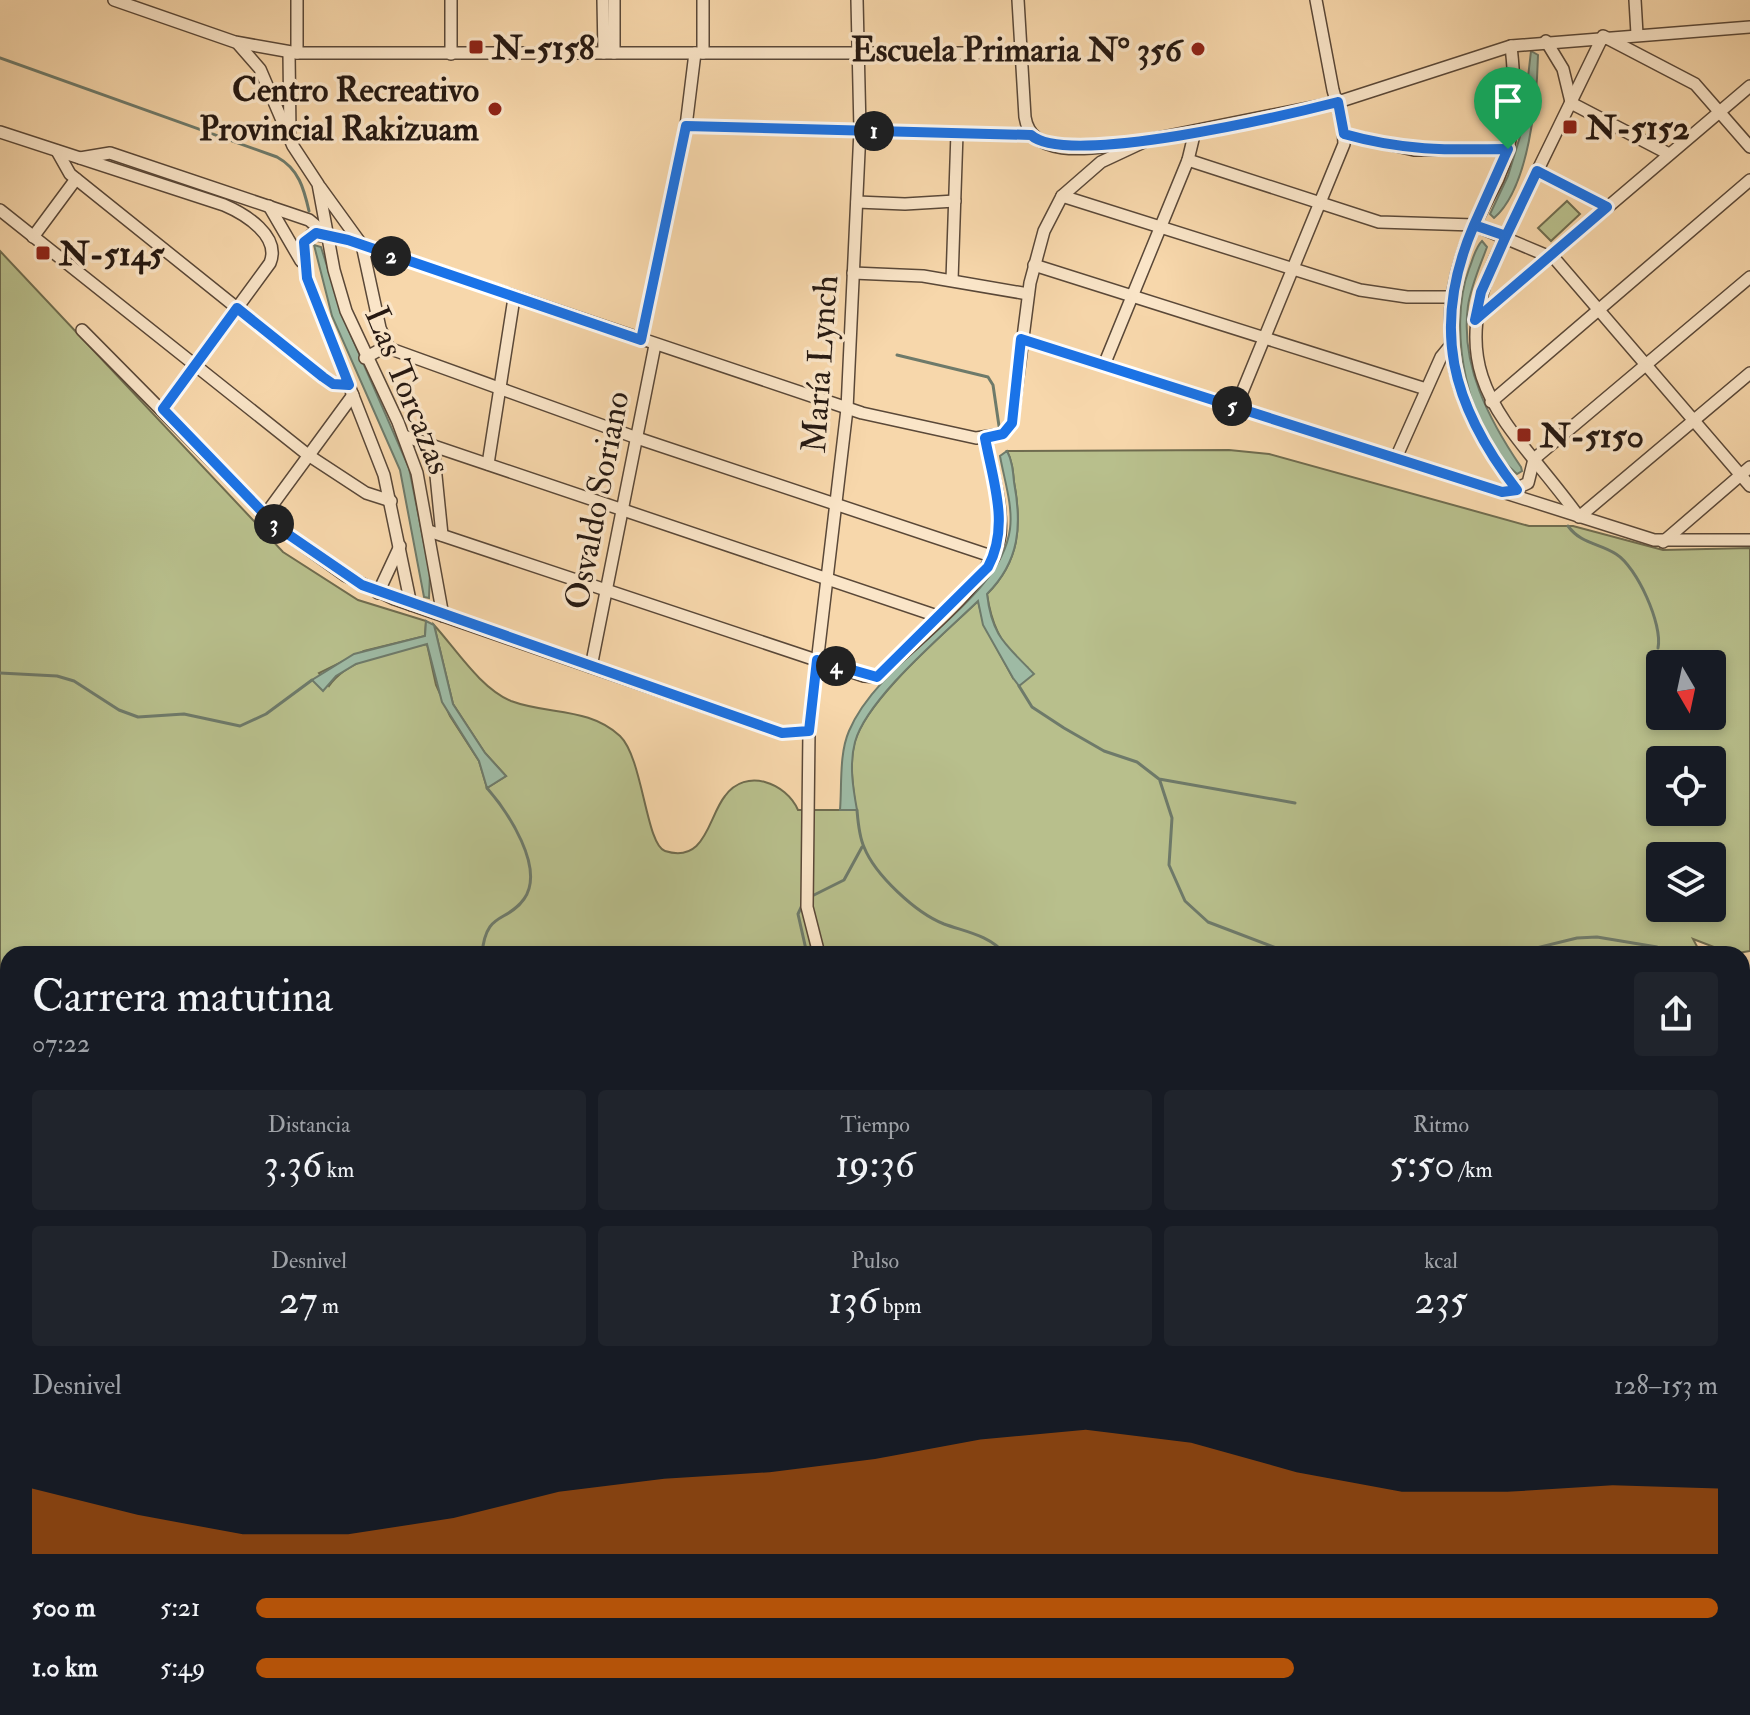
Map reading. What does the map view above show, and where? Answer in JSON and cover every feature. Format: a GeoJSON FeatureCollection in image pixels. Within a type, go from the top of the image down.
{"type":"FeatureCollection","features":[{"type":"Feature","properties":{"kind":"street"},"geometry":{"type":"LineString","coordinates":[[114,0],[235,42],[293,53],[1022,53]]}},
{"type":"Feature","properties":{"kind":"street"},"geometry":{"type":"LineString","coordinates":[[293,146],[293,53],[297,0]]}},
{"type":"Feature","properties":{"kind":"street"},"geometry":{"type":"LineString","coordinates":[[451,0],[451,54]]}},
{"type":"Feature","properties":{"kind":"street"},"geometry":{"type":"LineString","coordinates":[[603,0],[609,53]]}},
{"type":"Feature","properties":{"kind":"street"},"geometry":{"type":"LineString","coordinates":[[609,53],[614,0]]}},
{"type":"Feature","properties":{"kind":"street"},"geometry":{"type":"LineString","coordinates":[[641,340],[686,126],[699,53],[703,0]]}},
{"type":"Feature","properties":{"kind":"street","name":"María Lynch"},"geometry":{"type":"LineString","coordinates":[[817,946],[807,907],[809,731],[847,409],[860,130],[857,0]]}},
{"type":"Feature","properties":{"kind":"street"},"geometry":{"type":"LineString","coordinates":[[1018,0],[1025,117],[1031,135]]}},
{"type":"Feature","properties":{"kind":"street"},"geometry":{"type":"LineString","coordinates":[[1236,407],[1342,154],[1344,134],[1316,0]]}},
{"type":"Feature","properties":{"kind":"street"},"geometry":{"type":"LineString","coordinates":[[1635,0],[1637,34]]}},
{"type":"Feature","properties":{"kind":"street"},"geometry":{"type":"LineString","coordinates":[[686,126],[1031,135],[1043,143],[1058,147],[1148,140],[1338,102],[1511,46],[1603,36],[1750,27]]}},
{"type":"Feature","properties":{"kind":"street"},"geometry":{"type":"LineString","coordinates":[[1579,517],[1491,402],[1479,365],[1475,320],[1481,292],[1506,236],[1603,36]]}},
{"type":"Feature","properties":{"kind":"street"},"geometry":{"type":"LineString","coordinates":[[1603,36],[1687,78],[1750,147]]}},
{"type":"Feature","properties":{"kind":"street"},"geometry":{"type":"LineString","coordinates":[[1546,41],[1563,69],[1571,103],[1669,154]]}},
{"type":"Feature","properties":{"kind":"street","name":"Las Torcazas"},"geometry":{"type":"LineString","coordinates":[[235,42],[260,69],[293,146],[318,184],[339,290],[365,358],[404,436],[436,533],[443,616]]}},
{"type":"Feature","properties":{"kind":"street"},"geometry":{"type":"LineString","coordinates":[[1511,46],[1515,86],[1508,149],[1474,225],[1451,297],[1450,346],[1462,397],[1475,429],[1517,490]]}},
{"type":"Feature","properties":{"kind":"street"},"geometry":{"type":"LineString","coordinates":[[1475,320],[1750,86]]}},
{"type":"Feature","properties":{"kind":"street"},"geometry":{"type":"LineString","coordinates":[[1104,365],[1188,160],[1195,131]]}},
{"type":"Feature","properties":{"kind":"street"},"geometry":{"type":"LineString","coordinates":[[0,132],[224,205],[253,222],[270,242],[273,258],[163,409]]}},
{"type":"Feature","properties":{"kind":"street"},"geometry":{"type":"LineString","coordinates":[[952,280],[957,133]]}},
{"type":"Feature","properties":{"kind":"street"},"geometry":{"type":"LineString","coordinates":[[1344,134],[1414,150],[1508,149]]}},
{"type":"Feature","properties":{"kind":"street"},"geometry":{"type":"LineString","coordinates":[[304,264],[306,239],[316,233],[327,234],[847,409],[951,435],[985,438],[1003,434],[1012,423],[1028,294],[1049,218],[1062,196],[1093,167],[1148,140]]}},
{"type":"Feature","properties":{"kind":"street"},"geometry":{"type":"LineString","coordinates":[[57,151],[73,176],[323,377],[351,390]]}},
{"type":"Feature","properties":{"kind":"street"},"geometry":{"type":"LineString","coordinates":[[33,237],[73,176],[71,164],[80,158],[110,153],[309,220],[327,234]]}},
{"type":"Feature","properties":{"kind":"street"},"geometry":{"type":"LineString","coordinates":[[1188,160],[1394,224],[1474,225],[1506,236],[1549,257],[1565,269],[1694,420],[1745,471],[1750,486]]}},
{"type":"Feature","properties":{"kind":"street"},"geometry":{"type":"LineString","coordinates":[[1537,171],[1607,207]]}},
{"type":"Feature","properties":{"kind":"street"},"geometry":{"type":"LineString","coordinates":[[1491,402],[1750,180]]}},
{"type":"Feature","properties":{"kind":"street"},"geometry":{"type":"LineString","coordinates":[[318,184],[362,245],[380,328],[389,348]]}},
{"type":"Feature","properties":{"kind":"street"},"geometry":{"type":"LineString","coordinates":[[1062,196],[1376,294],[1451,297]]}},
{"type":"Feature","properties":{"kind":"street"},"geometry":{"type":"LineString","coordinates":[[857,202],[955,201]]}},
{"type":"Feature","properties":{"kind":"street"},"geometry":{"type":"LineString","coordinates":[[269,206],[304,264],[391,501],[411,605]]}},
{"type":"Feature","properties":{"kind":"street"},"geometry":{"type":"LineString","coordinates":[[0,210],[308,455],[366,493],[391,501]]}},
{"type":"Feature","properties":{"kind":"street"},"geometry":{"type":"LineString","coordinates":[[1034,265],[1426,389]]}},
{"type":"Feature","properties":{"kind":"street"},"geometry":{"type":"LineString","coordinates":[[853,273],[952,280],[1028,294]]}},
{"type":"Feature","properties":{"kind":"street"},"geometry":{"type":"LineString","coordinates":[[1502,492],[1517,490],[1531,478],[1534,459],[1750,277]]}},
{"type":"Feature","properties":{"kind":"street"},"geometry":{"type":"LineString","coordinates":[[488,464],[514,298]]}},
{"type":"Feature","properties":{"kind":"street"},"geometry":{"type":"LineString","coordinates":[[82,330],[265,515],[329,566],[378,593],[782,733],[809,731]]}},
{"type":"Feature","properties":{"kind":"street"},"geometry":{"type":"LineString","coordinates":[[1021,339],[1663,542],[1750,540]]}},
{"type":"Feature","properties":{"kind":"street","name":"Osvaldo Soriano"},"geometry":{"type":"LineString","coordinates":[[591,667],[655,345]]}},
{"type":"Feature","properties":{"kind":"street"},"geometry":{"type":"LineString","coordinates":[[1396,458],[1426,389],[1450,346]]}},
{"type":"Feature","properties":{"kind":"street"},"geometry":{"type":"LineString","coordinates":[[365,358],[389,348],[637,438],[994,557]]}},
{"type":"Feature","properties":{"kind":"street"},"geometry":{"type":"LineString","coordinates":[[1579,517],[1750,373]]}},
{"type":"Feature","properties":{"kind":"street"},"geometry":{"type":"LineString","coordinates":[[265,515],[351,390]]}},
{"type":"Feature","properties":{"kind":"street"},"geometry":{"type":"LineString","coordinates":[[404,436],[940,617]]}},
{"type":"Feature","properties":{"kind":"street"},"geometry":{"type":"LineString","coordinates":[[433,446],[436,533],[817,660],[877,677],[981,576],[994,557],[1000,527],[985,438]]}},
{"type":"Feature","properties":{"kind":"street"},"geometry":{"type":"LineString","coordinates":[[1663,542],[1745,471]]}},
{"type":"Feature","properties":{"kind":"street"},"geometry":{"type":"LineString","coordinates":[[378,593],[401,546]]}},
{"type":"Feature","properties":{"kind":"green space"},"geometry":{"type":"Polygon","coordinates":[[[1567,201],[1580,214],[1551,241],[1538,228],[1567,201]]]}},
{"type":"Feature","properties":{"kind":"green space"},"geometry":{"type":"Polygon","coordinates":[[[0,251],[283,552],[358,600],[426,621],[425,636],[364,651],[319,673],[329,686],[348,668],[360,662],[427,644],[436,685],[450,716],[479,761],[487,788],[506,776],[485,753],[453,704],[434,625],[479,678],[500,695],[525,705],[595,720],[620,736],[634,762],[653,834],[665,851],[679,853],[698,845],[725,796],[744,782],[765,782],[775,786],[792,800],[798,810],[856,810],[852,758],[863,724],[891,686],[978,601],[984,625],[1013,678],[1027,667],[999,635],[987,594],[1006,569],[1018,528],[1012,466],[1007,451],[1229,450],[1269,454],[1529,526],[1573,526],[1663,550],[1750,548],[1750,946],[1711,946],[1693,939],[1697,946],[0,946],[0,251]]]}},
{"type":"Feature","properties":{"kind":"shaded area"},"geometry":{"type":"Polygon","coordinates":[[[1531,51],[1538,55],[1529,142],[1516,186],[1494,218],[1490,214],[1508,176],[1522,130],[1531,51]]]}},
{"type":"Feature","properties":{"kind":"shaded area"},"geometry":{"type":"Polygon","coordinates":[[[1482,241],[1487,247],[1468,306],[1468,349],[1488,411],[1521,467],[1522,471],[1517,474],[1485,433],[1474,407],[1461,349],[1463,293],[1474,254],[1482,241]]]}},
{"type":"Feature","properties":{"kind":"shaded area"},"geometry":{"type":"Polygon","coordinates":[[[314,245],[321,247],[343,317],[409,468],[430,573],[429,598],[424,597],[400,470],[332,316],[314,245]]]}},
{"type":"Feature","properties":{"kind":"shaded area"},"geometry":{"type":"Polygon","coordinates":[[[1007,451],[1012,466],[1018,528],[1006,569],[987,594],[989,609],[1002,640],[1034,674],[1019,686],[983,625],[978,601],[908,667],[874,706],[862,725],[853,750],[852,776],[857,810],[840,810],[846,740],[865,704],[911,653],[963,606],[985,582],[1002,556],[1011,520],[1000,456],[1007,451]]]}},
{"type":"Feature","properties":{"kind":"shaded area"},"geometry":{"type":"Polygon","coordinates":[[[426,621],[434,625],[453,704],[485,753],[506,776],[487,788],[479,761],[442,702],[427,644],[356,664],[336,676],[323,691],[312,680],[354,654],[425,636],[426,621]]]}},
{"type":"Feature","properties":{"kind":"waterway"},"geometry":{"type":"LineString","coordinates":[[0,58],[277,157],[291,167],[302,187],[309,211]]}},
{"type":"Feature","properties":{"kind":"waterway"},"geometry":{"type":"LineString","coordinates":[[897,355],[988,377],[993,385],[999,426]]}},
{"type":"Feature","properties":{"kind":"waterway"},"geometry":{"type":"LineString","coordinates":[[1568,526],[1584,540],[1616,554],[1632,571],[1647,597],[1656,625],[1658,648]]}},
{"type":"Feature","properties":{"kind":"waterway"},"geometry":{"type":"LineString","coordinates":[[0,673],[57,676],[74,681],[119,710],[138,717],[184,714],[240,726],[266,714],[312,680]]}},
{"type":"Feature","properties":{"kind":"waterway"},"geometry":{"type":"LineString","coordinates":[[1019,686],[1032,707],[1104,751],[1137,762],[1159,779],[1295,803]]}},
{"type":"Feature","properties":{"kind":"waterway"},"geometry":{"type":"LineString","coordinates":[[1160,781],[1172,818],[1169,865],[1185,901],[1208,922],[1271,946]]}},
{"type":"Feature","properties":{"kind":"waterway"},"geometry":{"type":"LineString","coordinates":[[483,946],[492,924],[517,907],[530,886],[527,856],[521,840],[487,788]]}},
{"type":"Feature","properties":{"kind":"waterway"},"geometry":{"type":"LineString","coordinates":[[857,810],[860,834],[869,858],[898,892],[933,919],[984,938],[996,946]]}},
{"type":"Feature","properties":{"kind":"waterway"},"geometry":{"type":"LineString","coordinates":[[810,897],[844,880],[862,847]]}},
{"type":"Feature","properties":{"kind":"waterway"},"geometry":{"type":"LineString","coordinates":[[804,901],[798,914],[805,946]]}},
{"type":"Feature","properties":{"kind":"waterway"},"geometry":{"type":"LineString","coordinates":[[1544,946],[1597,937],[1651,946]]}},
{"type":"Feature","properties":{"kind":"place","name":"N-5158"},"geometry":{"type":"Point","coordinates":[476,47]}},
{"type":"Feature","properties":{"kind":"place","name":"Escuela Primaria N° 356"},"geometry":{"type":"Point","coordinates":[1198,49]}},
{"type":"Feature","properties":{"kind":"place","name":"Centro Recreativo Provincial Rakizuam"},"geometry":{"type":"Point","coordinates":[495,109]}},
{"type":"Feature","properties":{"kind":"place","name":"N-5152"},"geometry":{"type":"Point","coordinates":[1570,127]}},
{"type":"Feature","properties":{"kind":"place","name":"N-5145"},"geometry":{"type":"Point","coordinates":[43,253]}},
{"type":"Feature","properties":{"kind":"place","name":"N-5150"},"geometry":{"type":"Point","coordinates":[1524,435]}},
{"type":"Feature","properties":{"kind":"route"},"geometry":{"type":"LineString","coordinates":[[1508,149],[1414,150],[1379,144],[1344,134],[1338,102],[1134,143],[1086,147],[1050,146],[1031,135],[686,126],[641,340],[348,240],[316,233],[304,242],[302,255],[305,269],[349,385],[333,384],[237,308],[163,409],[276,526],[329,566],[362,585],[411,605],[782,733],[802,733],[809,731],[817,660],[864,676],[877,677],[988,567],[998,547],[1000,527],[985,438],[1003,434],[1011,427],[1021,339],[1502,492],[1517,490],[1483,443],[1462,397],[1449,329],[1451,297],[1458,266],[1474,225],[1506,236],[1537,171],[1607,207],[1475,320],[1481,292],[1506,236],[1484,228],[1474,225],[1508,149]]}}]}
